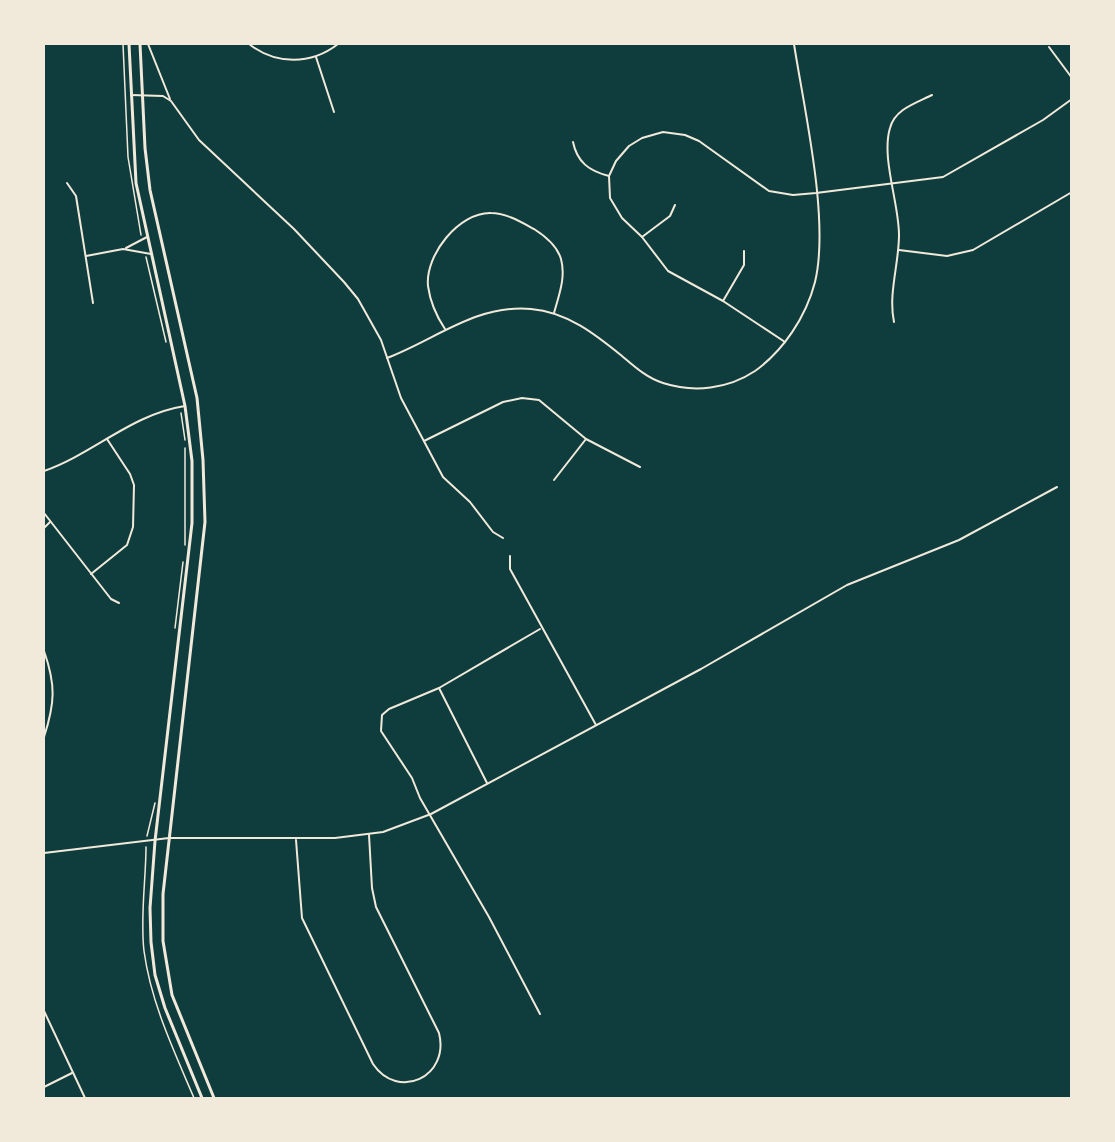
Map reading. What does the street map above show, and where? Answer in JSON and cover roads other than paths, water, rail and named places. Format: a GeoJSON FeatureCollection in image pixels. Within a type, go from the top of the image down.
{"type":"FeatureCollection","features":[{"type":"Feature","properties":{"kind":"street"},"geometry":{"type":"LineString","coordinates":[[129,44],[136,183],[184,406],[192,461],[192,523],[155,841],[150,908],[155,975],[165,1008],[202,1098]]}},
{"type":"Feature","properties":{"kind":"street"},"geometry":{"type":"LineString","coordinates":[[140,44],[150,190],[197,398],[203,460],[205,522],[163,894],[164,956],[172,995],[214,1098]]}},
{"type":"Feature","properties":{"kind":"street"},"geometry":{"type":"LineString","coordinates":[[148,44],[171,101],[199,140],[294,229],[344,282],[370,320],[401,398],[443,477],[470,502],[493,532],[502,538]]}},
{"type":"Feature","properties":{"kind":"street"},"geometry":{"type":"LineString","coordinates":[[249,44],[279,59],[293,60],[316,57],[338,44]]}},
{"type":"Feature","properties":{"kind":"street"},"geometry":{"type":"LineString","coordinates":[[387,358],[416,347],[445,329],[472,317],[500,310],[531,309],[554,313],[590,331],[652,379],[681,388],[711,388],[736,381],[763,365],[785,342],[799,320],[814,284],[818,235],[816,193],[794,44]]}},
{"type":"Feature","properties":{"kind":"street"},"geometry":{"type":"LineString","coordinates":[[1049,47],[1071,78]]}},
{"type":"Feature","properties":{"kind":"street"},"geometry":{"type":"LineString","coordinates":[[316,57],[334,112]]}},
{"type":"Feature","properties":{"kind":"street"},"geometry":{"type":"LineString","coordinates":[[131,95],[163,96],[171,101]]}},
{"type":"Feature","properties":{"kind":"street"},"geometry":{"type":"LineString","coordinates":[[894,322],[892,301],[899,232],[888,139],[894,119],[900,111],[932,95]]}},
{"type":"Feature","properties":{"kind":"street"},"geometry":{"type":"LineString","coordinates":[[785,342],[723,301],[668,271],[642,237],[614,208],[608,190],[609,176],[622,153],[635,142],[655,134],[670,132],[699,141],[769,191],[793,195],[816,193],[943,177],[1042,120],[1071,99]]}},
{"type":"Feature","properties":{"kind":"street"},"geometry":{"type":"LineString","coordinates":[[573,142],[580,161],[594,171],[609,176]]}},
{"type":"Feature","properties":{"kind":"street"},"geometry":{"type":"LineString","coordinates":[[67,183],[76,196],[93,303]]}},
{"type":"Feature","properties":{"kind":"street"},"geometry":{"type":"LineString","coordinates":[[898,250],[947,256],[973,250],[1071,192]]}},
{"type":"Feature","properties":{"kind":"street"},"geometry":{"type":"LineString","coordinates":[[642,237],[670,216],[675,205]]}},
{"type":"Feature","properties":{"kind":"street"},"geometry":{"type":"LineString","coordinates":[[445,329],[438,319],[428,285],[430,269],[451,233],[464,221],[490,213],[521,222],[556,247],[563,270],[554,313]]}},
{"type":"Feature","properties":{"kind":"street"},"geometry":{"type":"LineString","coordinates":[[87,256],[123,249],[147,237]]}},
{"type":"Feature","properties":{"kind":"street"},"geometry":{"type":"LineString","coordinates":[[123,249],[151,254]]}},
{"type":"Feature","properties":{"kind":"street"},"geometry":{"type":"LineString","coordinates":[[723,301],[744,265],[744,251]]}},
{"type":"Feature","properties":{"kind":"street"},"geometry":{"type":"LineString","coordinates":[[424,441],[503,402],[522,398],[539,400],[586,439],[640,467]]}},
{"type":"Feature","properties":{"kind":"street"},"geometry":{"type":"LineString","coordinates":[[44,471],[66,463],[149,414],[184,406]]}},
{"type":"Feature","properties":{"kind":"street"},"geometry":{"type":"LineString","coordinates":[[91,574],[127,545],[133,527],[134,485],[130,474],[107,439]]}},
{"type":"Feature","properties":{"kind":"street"},"geometry":{"type":"LineString","coordinates":[[554,480],[586,439]]}},
{"type":"Feature","properties":{"kind":"street"},"geometry":{"type":"LineString","coordinates":[[44,853],[170,838],[221,836],[296,840],[369,835],[431,814],[847,585],[959,540],[1057,487]]}},
{"type":"Feature","properties":{"kind":"street"},"geometry":{"type":"LineString","coordinates":[[44,513],[111,599],[119,603]]}},
{"type":"Feature","properties":{"kind":"street"},"geometry":{"type":"LineString","coordinates":[[44,528],[50,522]]}},
{"type":"Feature","properties":{"kind":"street"},"geometry":{"type":"LineString","coordinates":[[510,556],[510,568],[540,628],[596,725]]}},
{"type":"Feature","properties":{"kind":"street"},"geometry":{"type":"LineString","coordinates":[[540,628],[439,688],[389,709],[381,718],[381,731],[412,778],[540,1014]]}},
{"type":"Feature","properties":{"kind":"street"},"geometry":{"type":"LineString","coordinates":[[44,651],[53,677],[53,695],[51,713],[44,737]]}},
{"type":"Feature","properties":{"kind":"street"},"geometry":{"type":"LineString","coordinates":[[439,688],[487,783]]}},
{"type":"Feature","properties":{"kind":"street"},"geometry":{"type":"LineString","coordinates":[[296,840],[302,918],[373,1064],[378,1072],[393,1080],[416,1081],[433,1070],[441,1052],[439,1033],[376,907],[372,888],[369,835]]}},
{"type":"Feature","properties":{"kind":"street"},"geometry":{"type":"LineString","coordinates":[[44,1011],[85,1098]]}},
{"type":"Feature","properties":{"kind":"street"},"geometry":{"type":"LineString","coordinates":[[44,1087],[72,1073]]}}]}
